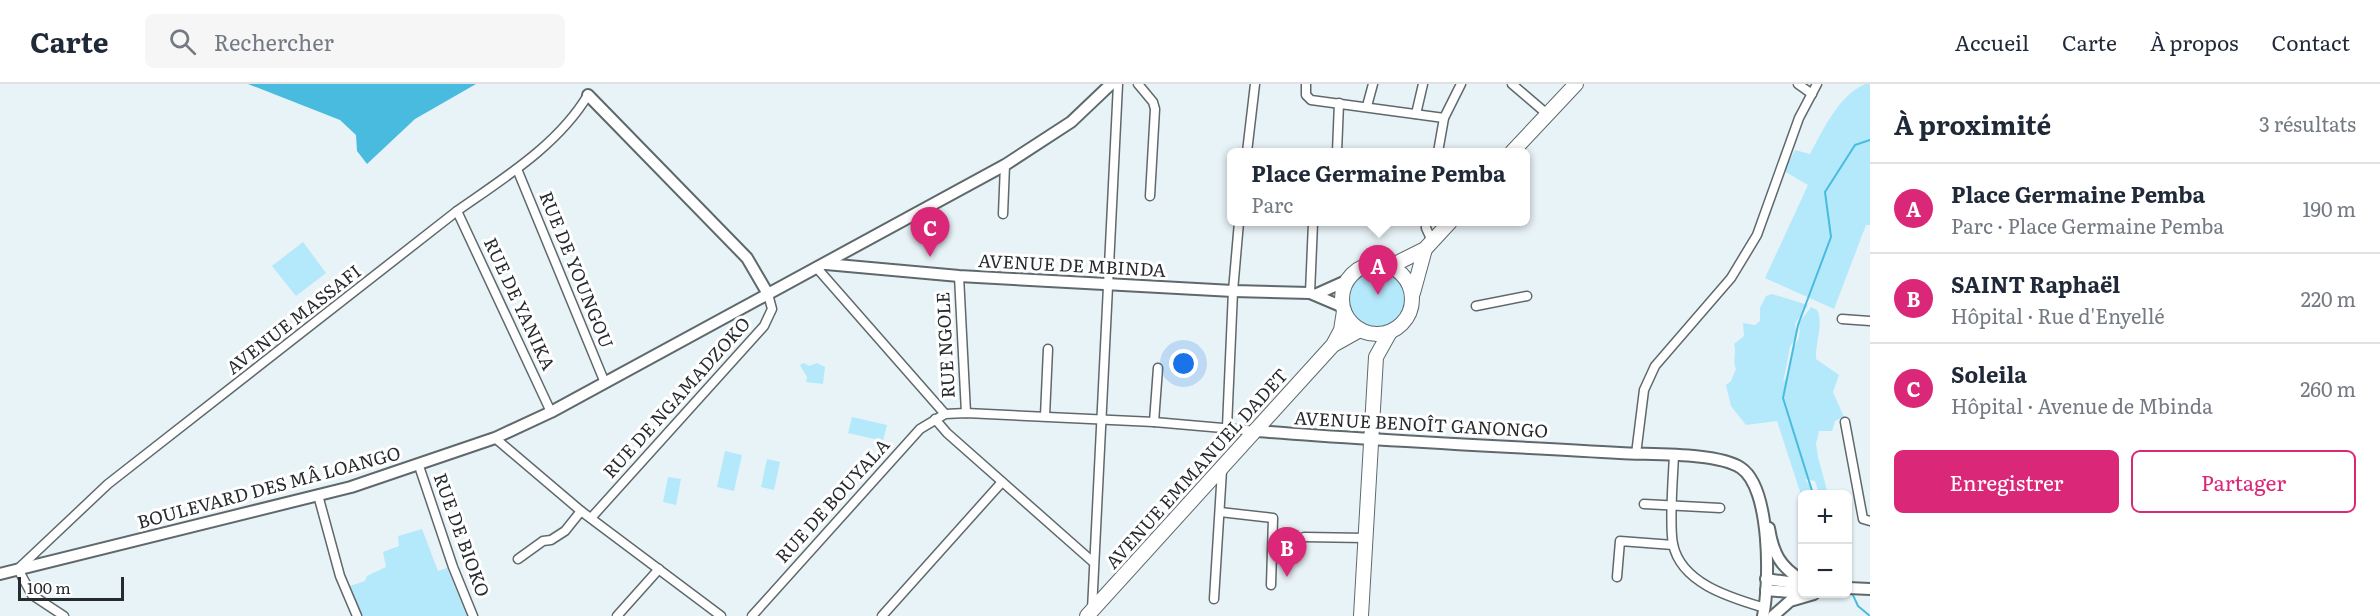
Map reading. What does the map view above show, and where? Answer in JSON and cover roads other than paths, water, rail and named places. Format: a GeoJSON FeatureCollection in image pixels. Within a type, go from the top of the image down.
{"type":"FeatureCollection","features":[{"type":"Feature","properties":{"kind":"main road"},"geometry":{"type":"LineString","coordinates":[[1516,148],[1576,84]]}},
{"type":"Feature","properties":{"kind":"main road"},"geometry":{"type":"LineString","coordinates":[[1391,266],[1429,245],[1446,226]]}},
{"type":"Feature","properties":{"kind":"main road"},"geometry":{"type":"LineString","coordinates":[[1361,616],[1376,357],[1390,332],[1408,317],[1429,245]]}},
{"type":"Feature","properties":{"kind":"main road"},"geometry":{"type":"LineString","coordinates":[[1376,357],[1363,331],[1344,309],[1346,282],[1354,272],[1365,265],[1378,263],[1391,266],[1401,272],[1409,282],[1413,294]]}},
{"type":"Feature","properties":{"kind":"main road","name":"AVENUE EMMANUEL DADET"},"geometry":{"type":"LineString","coordinates":[[1089,613],[1222,470],[1333,345],[1341,330],[1344,309]]}},
{"type":"Feature","properties":{"kind":"main road"},"geometry":{"type":"LineString","coordinates":[[1363,331],[1390,332]]}},
{"type":"Feature","properties":{"kind":"main road","name":"AVENUE EMMANUEL DADET"},"geometry":{"type":"LineString","coordinates":[[1333,345],[1363,331]]}},
{"type":"Feature","properties":{"kind":"street","name":"BOULEVARD DES MÂ LOANGO"},"geometry":{"type":"LineString","coordinates":[[0,574],[318,495],[418,466],[495,438],[551,412],[1005,165],[1071,122],[1111,84]]}},
{"type":"Feature","properties":{"kind":"street"},"geometry":{"type":"LineString","coordinates":[[1089,613],[1118,84]]}},
{"type":"Feature","properties":{"kind":"street"},"geometry":{"type":"LineString","coordinates":[[1138,84],[1153,102],[1155,110],[1150,196]]}},
{"type":"Feature","properties":{"kind":"street"},"geometry":{"type":"LineString","coordinates":[[1248,148],[1255,84]]}},
{"type":"Feature","properties":{"kind":"street"},"geometry":{"type":"LineString","coordinates":[[1306,84],[1308,98],[1444,118]]}},
{"type":"Feature","properties":{"kind":"street"},"geometry":{"type":"LineString","coordinates":[[1367,106],[1373,84]]}},
{"type":"Feature","properties":{"kind":"street"},"geometry":{"type":"LineString","coordinates":[[1416,114],[1423,84]]}},
{"type":"Feature","properties":{"kind":"street"},"geometry":{"type":"LineString","coordinates":[[1439,148],[1444,118],[1461,84]]}},
{"type":"Feature","properties":{"kind":"street"},"geometry":{"type":"LineString","coordinates":[[1512,84],[1547,114]]}},
{"type":"Feature","properties":{"kind":"street"},"geometry":{"type":"LineString","coordinates":[[1798,84],[1812,94]]}},
{"type":"Feature","properties":{"kind":"street"},"geometry":{"type":"LineString","coordinates":[[1636,454],[1648,379],[1655,366],[1731,278],[1757,235],[1799,118],[1817,84]]}},
{"type":"Feature","properties":{"kind":"street"},"geometry":{"type":"LineString","coordinates":[[588,95],[747,258],[768,294]]}},
{"type":"Feature","properties":{"kind":"street","name":"AVENUE MASSAFI"},"geometry":{"type":"LineString","coordinates":[[18,569],[108,484],[457,211],[517,170],[576,115],[588,95]]}},
{"type":"Feature","properties":{"kind":"street"},"geometry":{"type":"LineString","coordinates":[[1337,148],[1339,103]]}},
{"type":"Feature","properties":{"kind":"street"},"geometry":{"type":"LineString","coordinates":[[1003,214],[1005,165]]}},
{"type":"Feature","properties":{"kind":"street","name":"RUE DE YOUNGOU"},"geometry":{"type":"LineString","coordinates":[[517,170],[605,383]]}},
{"type":"Feature","properties":{"kind":"street","name":"RUE DE YANIKA"},"geometry":{"type":"LineString","coordinates":[[457,211],[551,412]]}},
{"type":"Feature","properties":{"kind":"street"},"geometry":{"type":"LineString","coordinates":[[1227,427],[1233,291],[1239,226]]}},
{"type":"Feature","properties":{"kind":"street"},"geometry":{"type":"LineString","coordinates":[[1313,226],[1313,294]]}},
{"type":"Feature","properties":{"kind":"street"},"geometry":{"type":"LineString","coordinates":[[1427,226],[1429,245]]}},
{"type":"Feature","properties":{"kind":"street"},"geometry":{"type":"LineString","coordinates":[[821,266],[945,414]]}},
{"type":"Feature","properties":{"kind":"street","name":"AVENUE DE MBINDA"},"geometry":{"type":"LineString","coordinates":[[821,266],[959,276],[1313,294],[1346,282]]}},
{"type":"Feature","properties":{"kind":"street","name":"RUE NGOLE"},"geometry":{"type":"LineString","coordinates":[[959,276],[966,413]]}},
{"type":"Feature","properties":{"kind":"street","name":"RUE DE NGAMADZOKO"},"geometry":{"type":"LineString","coordinates":[[591,518],[764,326],[772,309],[768,294]]}},
{"type":"Feature","properties":{"kind":"street","name":"AVENUE DE MBINDA"},"geometry":{"type":"LineString","coordinates":[[1313,294],[1344,309]]}},
{"type":"Feature","properties":{"kind":"street"},"geometry":{"type":"LineString","coordinates":[[1476,306],[1527,296]]}},
{"type":"Feature","properties":{"kind":"street"},"geometry":{"type":"LineString","coordinates":[[1842,319],[1870,321]]}},
{"type":"Feature","properties":{"kind":"street"},"geometry":{"type":"LineString","coordinates":[[1045,416],[1048,349]]}},
{"type":"Feature","properties":{"kind":"street"},"geometry":{"type":"LineString","coordinates":[[1154,422],[1158,368]]}},
{"type":"Feature","properties":{"kind":"street","name":"AVENUE BENOÎT GANONGO"},"geometry":{"type":"LineString","coordinates":[[945,414],[1100,418],[1370,440],[1674,455],[1731,464],[1741,468],[1753,481]]}},
{"type":"Feature","properties":{"kind":"street","name":"RUE DE BOUYALA"},"geometry":{"type":"LineString","coordinates":[[752,616],[920,429],[945,414]]}},
{"type":"Feature","properties":{"kind":"street"},"geometry":{"type":"LineString","coordinates":[[935,419],[947,433],[1093,561]]}},
{"type":"Feature","properties":{"kind":"street"},"geometry":{"type":"LineString","coordinates":[[1845,422],[1861,513],[1863,519],[1870,521]]}},
{"type":"Feature","properties":{"kind":"street"},"geometry":{"type":"LineString","coordinates":[[495,438],[581,511],[721,616]]}},
{"type":"Feature","properties":{"kind":"street"},"geometry":{"type":"LineString","coordinates":[[1674,455],[1673,545],[1681,560],[1709,587],[1767,613]]}},
{"type":"Feature","properties":{"kind":"street","name":"RUE DE BIOKO"},"geometry":{"type":"LineString","coordinates":[[418,466],[453,567],[473,616]]}},
{"type":"Feature","properties":{"kind":"street"},"geometry":{"type":"LineString","coordinates":[[1214,599],[1222,470]]}},
{"type":"Feature","properties":{"kind":"street"},"geometry":{"type":"LineString","coordinates":[[1753,481],[1761,491],[1765,502],[1777,556],[1782,566],[1798,578]]}},
{"type":"Feature","properties":{"kind":"street"},"geometry":{"type":"LineString","coordinates":[[1753,481],[1761,500],[1763,515],[1767,613]]}},
{"type":"Feature","properties":{"kind":"street"},"geometry":{"type":"LineString","coordinates":[[882,616],[1002,482]]}},
{"type":"Feature","properties":{"kind":"street"},"geometry":{"type":"LineString","coordinates":[[318,495],[340,576],[357,616]]}},
{"type":"Feature","properties":{"kind":"street"},"geometry":{"type":"LineString","coordinates":[[1644,504],[1720,508]]}},
{"type":"Feature","properties":{"kind":"street"},"geometry":{"type":"LineString","coordinates":[[518,559],[543,541],[551,540],[565,531],[581,511]]}},
{"type":"Feature","properties":{"kind":"street"},"geometry":{"type":"LineString","coordinates":[[1220,512],[1273,518],[1271,585]]}},
{"type":"Feature","properties":{"kind":"street"},"geometry":{"type":"LineString","coordinates":[[1304,537],[1366,538]]}},
{"type":"Feature","properties":{"kind":"street"},"geometry":{"type":"LineString","coordinates":[[1617,578],[1620,541],[1673,545]]}},
{"type":"Feature","properties":{"kind":"street"},"geometry":{"type":"LineString","coordinates":[[18,569],[32,595],[64,616]]}},
{"type":"Feature","properties":{"kind":"street"},"geometry":{"type":"LineString","coordinates":[[616,616],[658,569]]}},
{"type":"Feature","properties":{"kind":"street"},"geometry":{"type":"LineString","coordinates":[[1766,584],[1798,582]]}},
{"type":"Feature","properties":{"kind":"street"},"geometry":{"type":"LineString","coordinates":[[1766,584],[1798,592]]}},
{"type":"Feature","properties":{"kind":"street"},"geometry":{"type":"LineString","coordinates":[[1767,613],[1800,598]]}},
{"type":"Feature","properties":{"kind":"water"},"geometry":{"type":"Polygon","coordinates":[[[248,84],[476,84],[415,119],[367,164],[357,151],[356,135],[340,120],[248,84]]]}},
{"type":"Feature","properties":{"kind":"waterway"},"geometry":{"type":"LineString","coordinates":[[1812,490],[1783,398],[1798,325],[1831,237],[1825,192],[1855,145],[1870,140]]}},
{"type":"Feature","properties":{"kind":"waterway"},"geometry":{"type":"LineString","coordinates":[[1852,593],[1858,606],[1870,616]]}},
{"type":"Feature","properties":{"kind":"place","name":"Soleila"},"geometry":{"type":"Point","coordinates":[930,257]}},
{"type":"Feature","properties":{"kind":"place","name":"Place Germaine Pemba"},"geometry":{"type":"Point","coordinates":[1378,295]}},
{"type":"Feature","properties":{"kind":"place","name":"SAINT Raphaël"},"geometry":{"type":"Point","coordinates":[1287,577]}}]}
